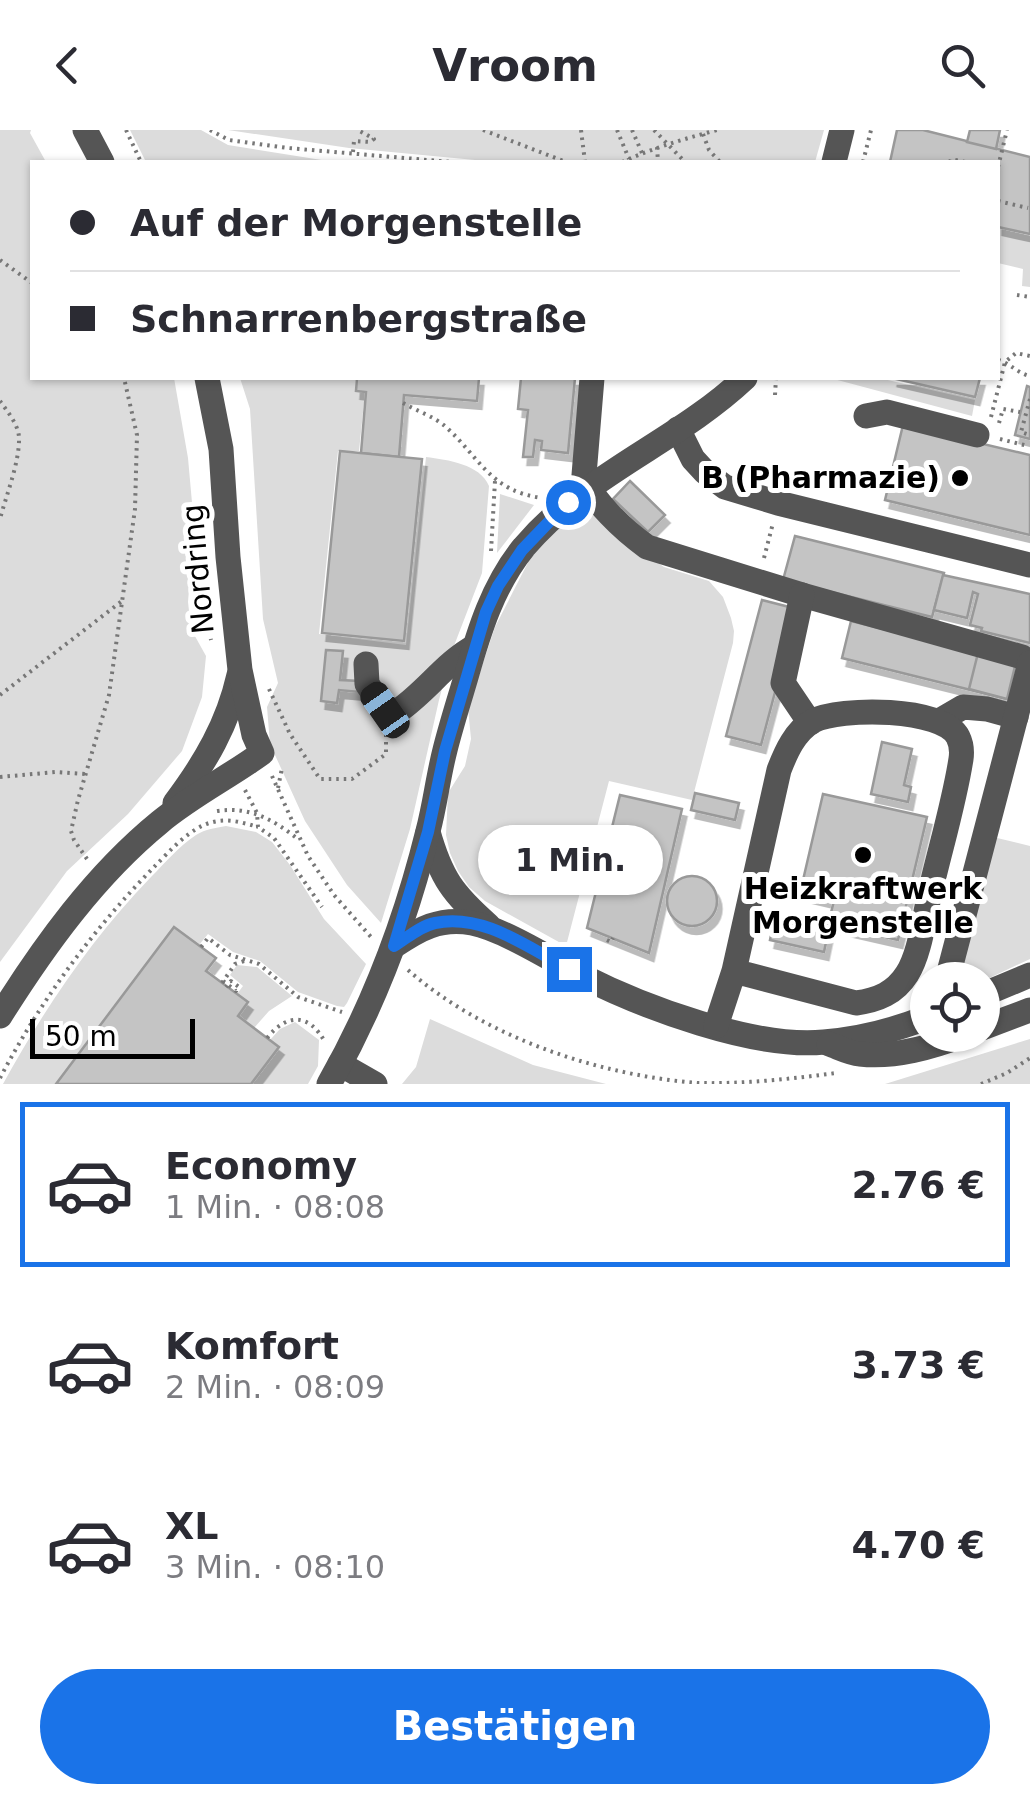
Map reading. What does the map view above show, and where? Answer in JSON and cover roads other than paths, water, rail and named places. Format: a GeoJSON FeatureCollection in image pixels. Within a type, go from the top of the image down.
{"type":"FeatureCollection","features":[{"type":"Feature","properties":{"kind":"street"},"geometry":{"type":"LineString","coordinates":[[86,130],[101,160]]}},
{"type":"Feature","properties":{"kind":"street"},"geometry":{"type":"LineString","coordinates":[[834,160],[842,130]]}},
{"type":"Feature","properties":{"kind":"street","name":"Nordring"},"geometry":{"type":"LineString","coordinates":[[163,819],[262,753],[254,735],[240,670],[222,450],[207,380]]}},
{"type":"Feature","properties":{"kind":"street"},"geometry":{"type":"LineString","coordinates":[[592,380],[584,475],[587,488],[632,536],[648,547],[1030,662],[952,962]]}},
{"type":"Feature","properties":{"kind":"street"},"geometry":{"type":"LineString","coordinates":[[403,952],[445,751],[474,647],[492,600],[522,550],[549,520],[587,488],[726,396],[744,380]]}},
{"type":"Feature","properties":{"kind":"street"},"geometry":{"type":"LineString","coordinates":[[866,416],[887,412],[989,432]]}},
{"type":"Feature","properties":{"kind":"street"},"geometry":{"type":"LineString","coordinates":[[678,429],[694,459],[725,487],[1030,564]]}},
{"type":"Feature","properties":{"kind":"street"},"geometry":{"type":"LineString","coordinates":[[802,595],[783,682],[810,723]]}},
{"type":"Feature","properties":{"kind":"street"},"geometry":{"type":"LineString","coordinates":[[366,664],[367,684],[385,710],[398,712],[474,647]]}},
{"type":"Feature","properties":{"kind":"street"},"geometry":{"type":"LineString","coordinates":[[0,1016],[77,907],[163,819],[196,774],[220,735],[240,670]]}},
{"type":"Feature","properties":{"kind":"street"},"geometry":{"type":"LineString","coordinates":[[940,721],[963,707],[1016,718]]}},
{"type":"Feature","properties":{"kind":"street"},"geometry":{"type":"LineString","coordinates":[[716,1026],[734,972],[771,767],[810,723],[827,716],[854,712],[912,714],[952,728],[960,739],[962,754],[920,936],[909,971],[894,990],[872,1001],[856,1003],[734,972]]}},
{"type":"Feature","properties":{"kind":"street"},"geometry":{"type":"LineString","coordinates":[[428,832],[444,878],[492,928]]}},
{"type":"Feature","properties":{"kind":"street"},"geometry":{"type":"LineString","coordinates":[[374,1084],[332,1065],[354,1038],[418,929],[434,923],[470,922],[492,928],[591,980],[659,1010],[766,1039],[824,1042],[910,1025]]}},
{"type":"Feature","properties":{"kind":"street"},"geometry":{"type":"LineString","coordinates":[[1000,987],[1030,974]]}},
{"type":"Feature","properties":{"kind":"street"},"geometry":{"type":"LineString","coordinates":[[1000,1021],[1030,1010]]}},
{"type":"Feature","properties":{"kind":"street"},"geometry":{"type":"LineString","coordinates":[[824,1042],[858,1054],[910,1050]]}},
{"type":"Feature","properties":{"kind":"place","name":"B (Pharmazie)"},"geometry":{"type":"Point","coordinates":[960,478]}},
{"type":"Feature","properties":{"kind":"place","name":"Heizkraftwerk Morgenstelle"},"geometry":{"type":"Point","coordinates":[863,855]}}]}
